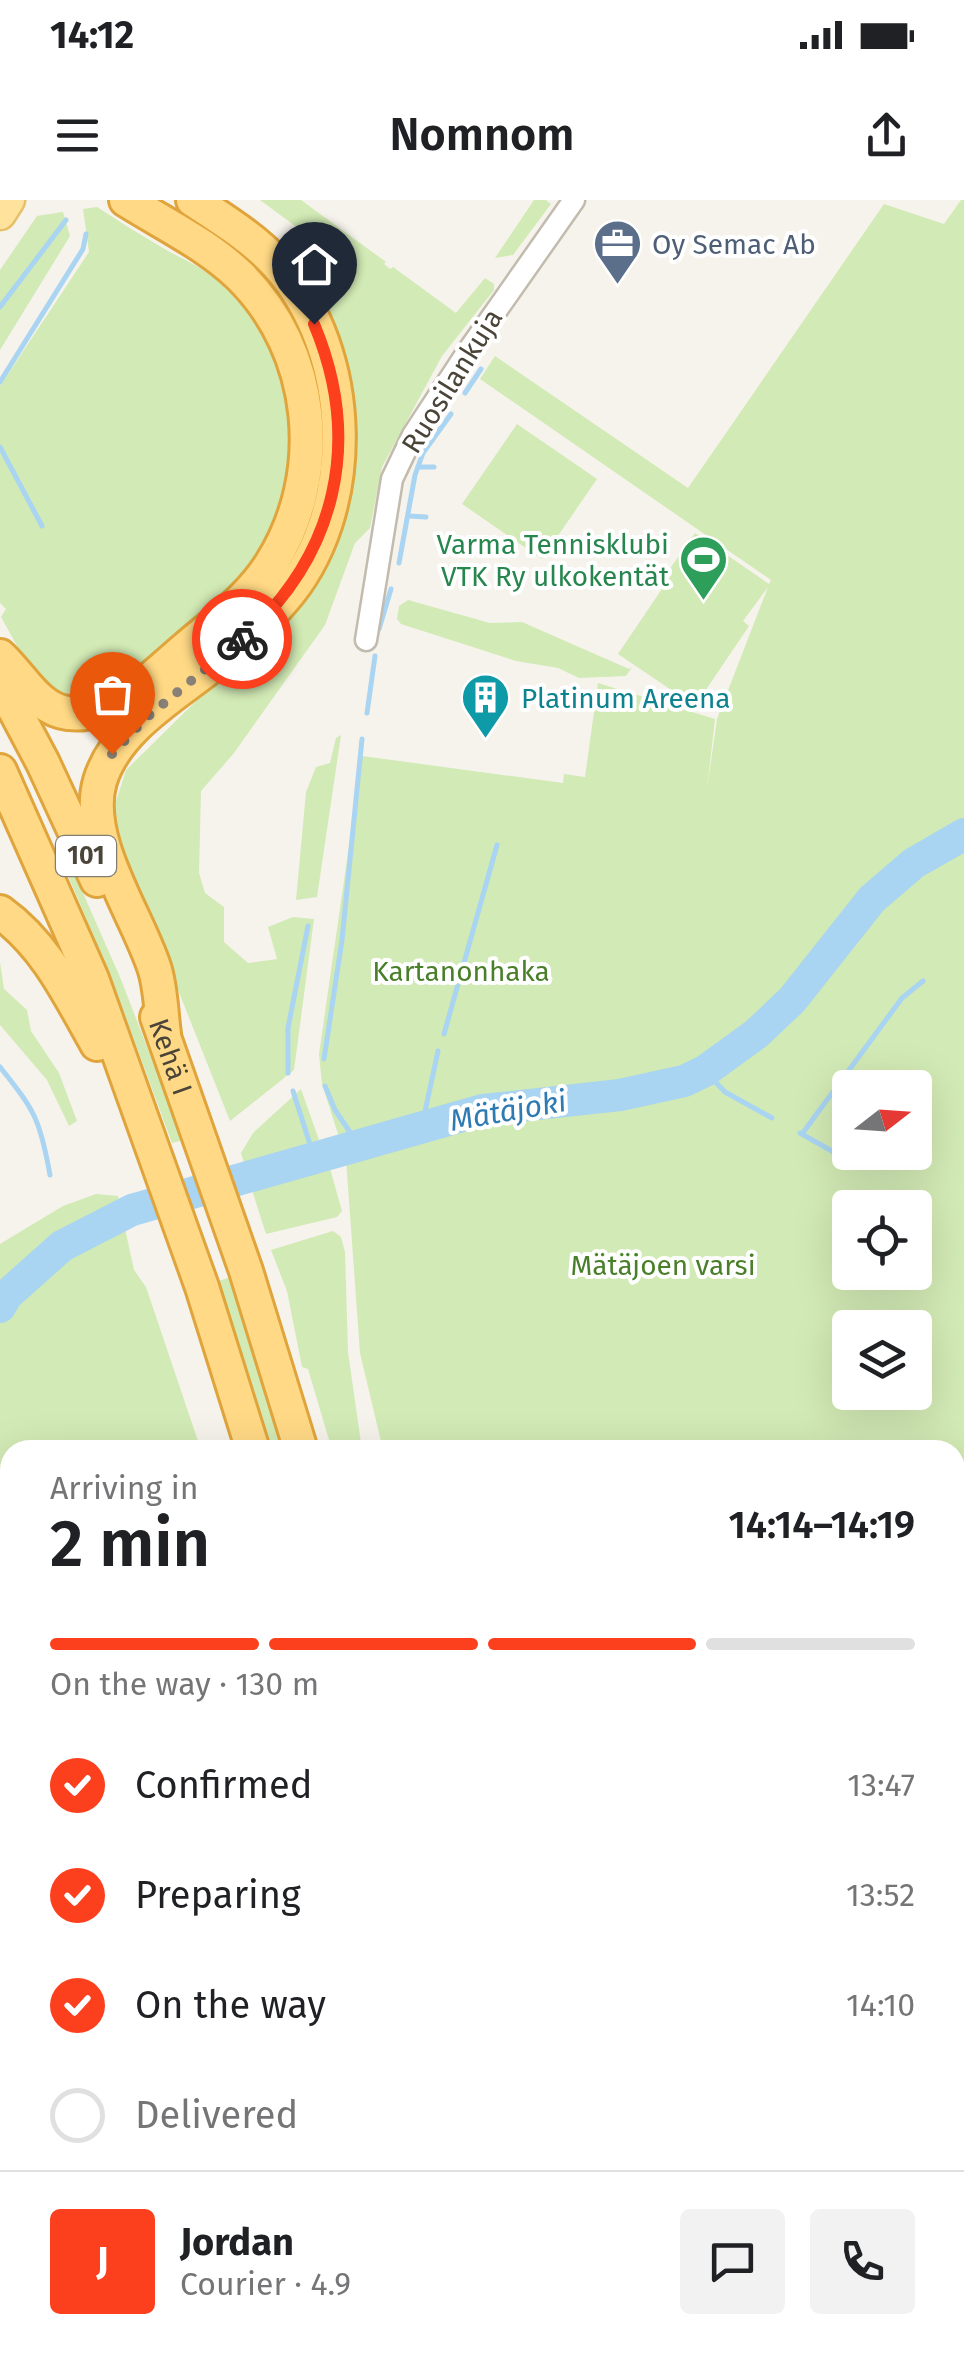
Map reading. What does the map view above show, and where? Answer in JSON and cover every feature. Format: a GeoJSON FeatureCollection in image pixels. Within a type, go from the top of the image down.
{"type":"FeatureCollection","features":[{"type":"Feature","properties":{"kind":"highway"},"geometry":{"type":"LineString","coordinates":[[0,656],[52,709],[84,714],[112,705],[146,682],[259,582],[282,546],[300,498],[308,443],[307,412],[279,324],[237,273],[126,200]]}},
{"type":"Feature","properties":{"kind":"highway"},"geometry":{"type":"LineString","coordinates":[[164,1034],[156,970],[102,840],[97,805],[101,778],[122,740],[251,632],[283,600],[300,576],[328,509],[339,432],[337,403],[324,348],[280,267],[249,237],[192,200]]}},
{"type":"Feature","properties":{"kind":"highway","name":"Kehä I"},"geometry":{"type":"LineString","coordinates":[[0,682],[68,815],[164,1034],[246,1272],[298,1440]]}},
{"type":"Feature","properties":{"kind":"highway","name":"Kehä I"},"geometry":{"type":"LineString","coordinates":[[0,771],[92,979],[202,1286],[250,1440]]}},
{"type":"Feature","properties":{"kind":"highway"},"geometry":{"type":"LineString","coordinates":[[0,912],[30,938],[53,966],[142,1117]]}},
{"type":"Feature","properties":{"kind":"main road"},"geometry":{"type":"LineString","coordinates":[[0,214],[9,200]]}},
{"type":"Feature","properties":{"kind":"street","name":"Ruosilankuja"},"geometry":{"type":"LineString","coordinates":[[366,640],[392,479],[413,435],[574,200]]}},
{"type":"Feature","properties":{"kind":"green space"},"geometry":{"type":"Polygon","coordinates":[[[260,200],[301,200],[386,262],[390,269],[393,267],[456,313],[485,278],[494,284],[494,290],[442,356],[382,467],[370,528],[355,543],[325,625],[234,753],[201,791],[199,873],[205,893],[224,907],[224,942],[248,963],[277,959],[268,927],[293,917],[314,919],[294,1070],[230,1121],[121,846],[114,808],[126,770],[244,654],[294,612],[310,590],[349,388],[338,332],[314,273],[323,268],[310,237],[260,200]]]}},
{"type":"Feature","properties":{"kind":"green space"},"geometry":{"type":"Polygon","coordinates":[[[534,200],[551,204],[513,255],[495,258],[534,200]]]}},
{"type":"Feature","properties":{"kind":"green space"},"geometry":{"type":"Polygon","coordinates":[[[964,200],[964,1440],[381,1440],[360,1353],[346,1159],[322,1084],[319,1054],[362,756],[563,783],[564,774],[585,777],[598,683],[715,719],[707,789],[717,719],[768,587],[743,621],[749,626],[695,706],[618,654],[695,533],[769,584],[771,580],[480,379],[495,356],[688,488],[884,204],[944,224],[964,200]]]}},
{"type":"Feature","properties":{"kind":"green space"},"geometry":{"type":"Polygon","coordinates":[[[97,207],[209,274],[245,309],[268,344],[285,382],[293,421],[294,461],[287,500],[271,539],[239,584],[130,676],[102,692],[76,698],[63,695],[40,678],[1,617],[6,609],[0,603],[0,386],[89,252],[83,209],[97,207]]]}},
{"type":"Feature","properties":{"kind":"green space"},"geometry":{"type":"Polygon","coordinates":[[[63,212],[70,236],[0,350],[0,270],[37,216],[63,212]]]}},
{"type":"Feature","properties":{"kind":"green space"},"geometry":{"type":"Polygon","coordinates":[[[517,424],[597,479],[542,559],[462,504],[517,424]]]}},
{"type":"Feature","properties":{"kind":"green space"},"geometry":{"type":"Polygon","coordinates":[[[408,600],[490,623],[522,622],[632,667],[626,676],[579,678],[558,668],[516,661],[401,624],[397,619],[399,606],[408,600]]]}},
{"type":"Feature","properties":{"kind":"green space"},"geometry":{"type":"Polygon","coordinates":[[[341,735],[317,897],[296,900],[306,792],[316,767],[330,763],[336,738],[341,735]]]}},
{"type":"Feature","properties":{"kind":"green space"},"geometry":{"type":"Polygon","coordinates":[[[56,847],[68,859],[120,977],[183,1140],[172,1143],[112,980],[56,847]]]}},
{"type":"Feature","properties":{"kind":"green space"},"geometry":{"type":"Polygon","coordinates":[[[0,962],[4,989],[27,1010],[31,1031],[59,1073],[77,1121],[69,1126],[47,1080],[0,1025],[0,962]]]}},
{"type":"Feature","properties":{"kind":"green space"},"geometry":{"type":"Polygon","coordinates":[[[301,1089],[319,1140],[245,1166],[241,1153],[253,1133],[301,1089]]]}},
{"type":"Feature","properties":{"kind":"green space"},"geometry":{"type":"Polygon","coordinates":[[[327,1158],[342,1211],[337,1217],[266,1234],[250,1184],[327,1158]]]}},
{"type":"Feature","properties":{"kind":"green space"},"geometry":{"type":"Polygon","coordinates":[[[96,1194],[118,1196],[134,1270],[146,1287],[198,1440],[0,1440],[0,1244],[63,1206],[96,1194]]]}},
{"type":"Feature","properties":{"kind":"green space"},"geometry":{"type":"Polygon","coordinates":[[[333,1231],[341,1237],[345,1252],[348,1352],[361,1440],[329,1440],[308,1369],[302,1367],[287,1291],[271,1250],[333,1231]]]}},
{"type":"Feature","properties":{"kind":"green space"},"geometry":{"type":"Polygon","coordinates":[[[230,1277],[282,1440],[270,1440],[219,1281],[230,1277]]]}},
{"type":"Feature","properties":{"kind":"water"},"geometry":{"type":"Polygon","coordinates":[[[964,820],[964,853],[925,875],[906,853],[964,820]]]}},
{"type":"Feature","properties":{"kind":"waterway"},"geometry":{"type":"LineString","coordinates":[[0,307],[66,220]]}},
{"type":"Feature","properties":{"kind":"waterway"},"geometry":{"type":"LineString","coordinates":[[0,382],[83,249],[86,234]]}},
{"type":"Feature","properties":{"kind":"waterway"},"geometry":{"type":"LineString","coordinates":[[465,393],[481,369]]}},
{"type":"Feature","properties":{"kind":"waterway"},"geometry":{"type":"LineString","coordinates":[[399,563],[415,475],[423,453],[451,414]]}},
{"type":"Feature","properties":{"kind":"waterway"},"geometry":{"type":"LineString","coordinates":[[0,447],[42,526]]}},
{"type":"Feature","properties":{"kind":"waterway"},"geometry":{"type":"LineString","coordinates":[[418,467],[434,467]]}},
{"type":"Feature","properties":{"kind":"waterway"},"geometry":{"type":"LineString","coordinates":[[409,516],[426,517]]}},
{"type":"Feature","properties":{"kind":"waterway"},"geometry":{"type":"LineString","coordinates":[[379,629],[391,589]]}},
{"type":"Feature","properties":{"kind":"waterway"},"geometry":{"type":"LineString","coordinates":[[367,713],[375,656]]}},
{"type":"Feature","properties":{"kind":"waterway"},"geometry":{"type":"LineString","coordinates":[[324,1059],[342,940],[362,739]]}},
{"type":"Feature","properties":{"kind":"waterway","name":"Mätäjoki"},"geometry":{"type":"LineString","coordinates":[[0,1307],[7,1295],[62,1246],[132,1210],[483,1110],[620,1095],[684,1081],[705,1071],[756,1034],[792,1000],[872,899],[914,863],[964,834]]}},
{"type":"Feature","properties":{"kind":"waterway"},"geometry":{"type":"LineString","coordinates":[[444,1034],[497,845]]}},
{"type":"Feature","properties":{"kind":"waterway"},"geometry":{"type":"LineString","coordinates":[[288,1073],[288,1028],[308,926]]}},
{"type":"Feature","properties":{"kind":"waterway"},"geometry":{"type":"LineString","coordinates":[[802,1134],[902,998],[923,981]]}},
{"type":"Feature","properties":{"kind":"waterway"},"geometry":{"type":"LineString","coordinates":[[421,1130],[438,1051]]}},
{"type":"Feature","properties":{"kind":"waterway"},"geometry":{"type":"LineString","coordinates":[[0,1067],[34,1116],[50,1175]]}},
{"type":"Feature","properties":{"kind":"waterway"},"geometry":{"type":"LineString","coordinates":[[705,1071],[725,1092],[772,1118]]}},
{"type":"Feature","properties":{"kind":"waterway"},"geometry":{"type":"LineString","coordinates":[[325,1086],[335,1110],[358,1144]]}},
{"type":"Feature","properties":{"kind":"waterway"},"geometry":{"type":"LineString","coordinates":[[293,1091],[314,1157]]}},
{"type":"Feature","properties":{"kind":"waterway"},"geometry":{"type":"LineString","coordinates":[[800,1133],[832,1151]]}},
{"type":"Feature","properties":{"kind":"way so far"},"geometry":{"type":"LineString","coordinates":[[112,754],[146,718],[242,639]]}},
{"type":"Feature","properties":{"kind":"place","name":"Oy Semac Ab"},"geometry":{"type":"Point","coordinates":[617,286]}},
{"type":"Feature","properties":{"kind":"place","name":"Varma Tennisklubi VTK Ry ulkokentät"},"geometry":{"type":"Point","coordinates":[704,602]}},
{"type":"Feature","properties":{"kind":"place","name":"Platinum Areena"},"geometry":{"type":"Point","coordinates":[486,740]}},
{"type":"Feature","properties":{"kind":"route"},"geometry":{"type":"LineString","coordinates":[[242,639],[283,600],[300,576],[321,532],[334,486],[339,432],[337,403],[314,324]]}},
{"type":"Feature","properties":{"kind":"park label","name":"Kartanonhaka"},"geometry":{"type":"Point","coordinates":[461,971]}},
{"type":"Feature","properties":{"kind":"park label","name":"Mätäjoen varsi"},"geometry":{"type":"Point","coordinates":[663,1265]}}]}
